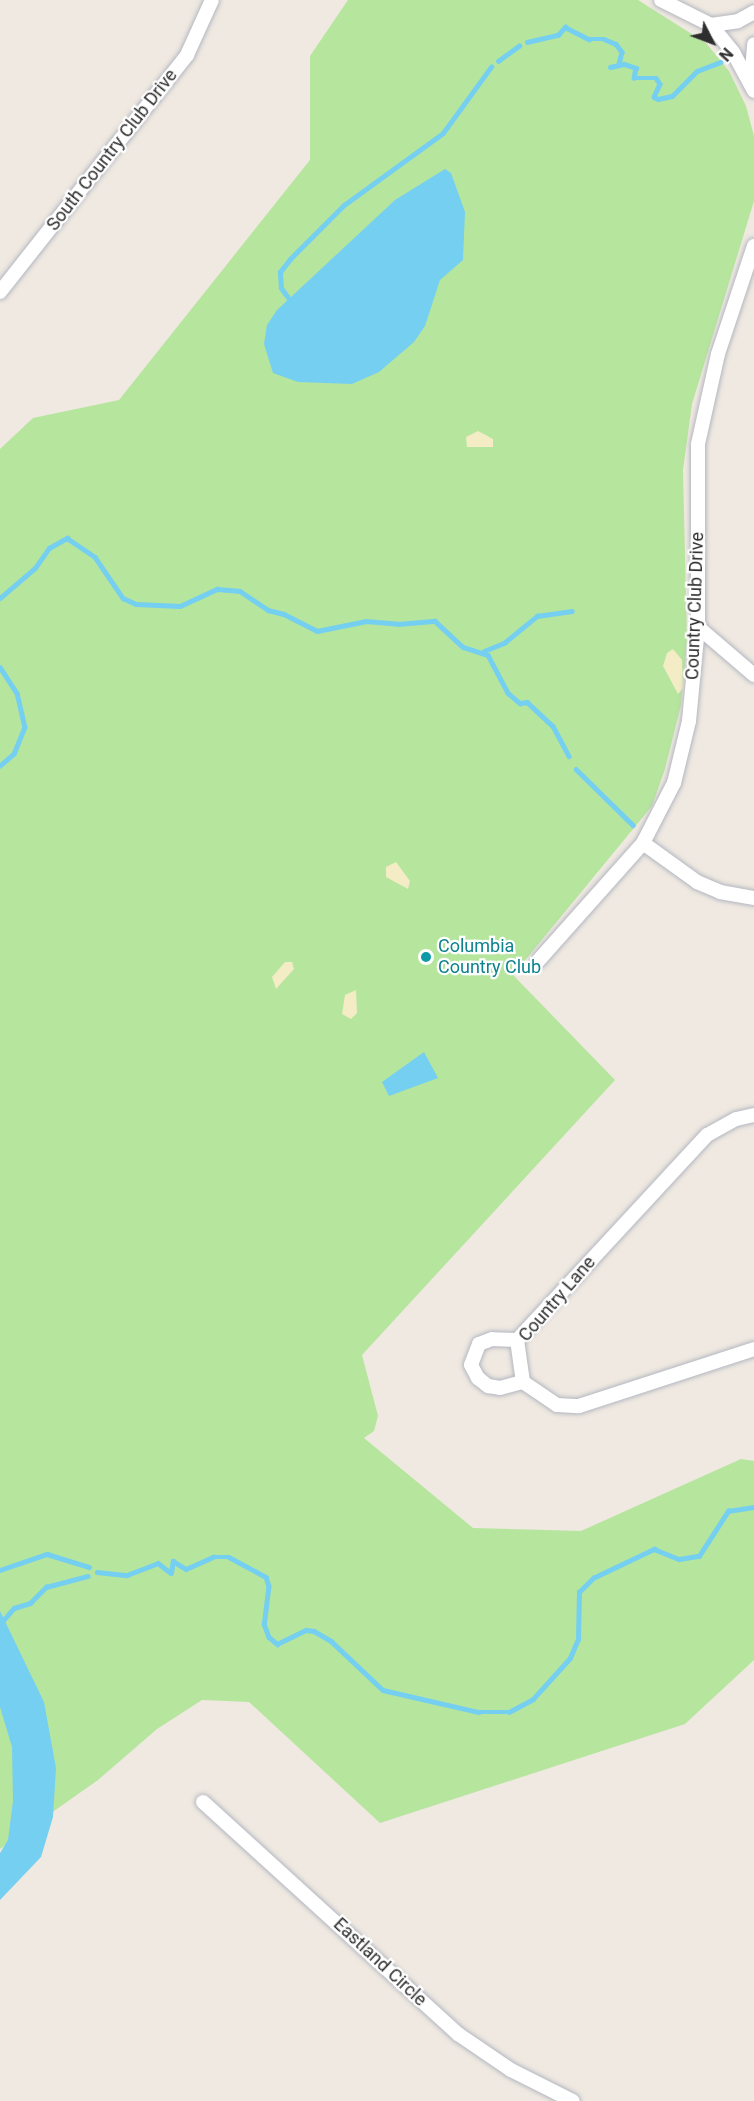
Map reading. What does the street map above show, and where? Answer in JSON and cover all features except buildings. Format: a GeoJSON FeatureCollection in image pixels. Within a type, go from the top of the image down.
{"type":"FeatureCollection","features":[{"type":"Feature","properties":{"kind":"street","name":"South Country Club Drive"},"geometry":{"type":"LineString","coordinates":[[0,292],[187,55],[212,0]]}},
{"type":"Feature","properties":{"kind":"street"},"geometry":{"type":"LineString","coordinates":[[661,0],[711,25],[752,86]]}},
{"type":"Feature","properties":{"kind":"street"},"geometry":{"type":"LineString","coordinates":[[711,25],[738,21],[754,12]]}},
{"type":"Feature","properties":{"kind":"street"},"geometry":{"type":"LineString","coordinates":[[752,86],[754,44]]}},
{"type":"Feature","properties":{"kind":"street","name":"Country Club Drive"},"geometry":{"type":"LineString","coordinates":[[538,961],[643,843],[674,783],[689,721],[698,627],[698,444],[718,354],[754,246]]}},
{"type":"Feature","properties":{"kind":"street"},"geometry":{"type":"LineString","coordinates":[[698,627],[754,675]]}},
{"type":"Feature","properties":{"kind":"street"},"geometry":{"type":"LineString","coordinates":[[643,843],[697,882],[720,892],[754,898]]}},
{"type":"Feature","properties":{"kind":"street","name":"Country Lane"},"geometry":{"type":"LineString","coordinates":[[523,1382],[517,1340],[707,1135],[736,1119],[754,1115]]}},
{"type":"Feature","properties":{"kind":"street"},"geometry":{"type":"LineString","coordinates":[[517,1340],[492,1339],[479,1344],[471,1365],[478,1378],[488,1386],[500,1388],[523,1382],[557,1405],[579,1406],[754,1349]]}},
{"type":"Feature","properties":{"kind":"street","name":"Eastland Circle"},"geometry":{"type":"LineString","coordinates":[[203,1802],[458,2034],[511,2070],[573,2101]]}},
{"type":"Feature","properties":{"kind":"green space","name":"Columbia Country Club"},"geometry":{"type":"Polygon","coordinates":[[[348,0],[638,0],[706,43],[729,71],[746,106],[754,136],[754,201],[692,404],[683,470],[687,643],[681,705],[665,769],[652,806],[513,975],[615,1080],[362,1355],[378,1416],[374,1431],[364,1438],[473,1528],[581,1531],[741,1459],[754,1461],[754,1660],[685,1724],[380,1823],[249,1702],[202,1700],[157,1729],[98,1780],[0,1849],[0,449],[33,418],[119,400],[310,160],[310,56],[348,0]]]}},
{"type":"Feature","properties":{"kind":"sand"},"geometry":{"type":"Polygon","coordinates":[[[478,431],[493,439],[493,447],[467,447],[466,437],[478,431]]]}},
{"type":"Feature","properties":{"kind":"sand"},"geometry":{"type":"Polygon","coordinates":[[[673,649],[682,660],[683,688],[678,694],[663,666],[667,653],[673,649]]]}},
{"type":"Feature","properties":{"kind":"sand"},"geometry":{"type":"Polygon","coordinates":[[[396,862],[410,881],[408,889],[386,877],[386,867],[396,862]]]}},
{"type":"Feature","properties":{"kind":"sand"},"geometry":{"type":"Polygon","coordinates":[[[285,962],[292,962],[294,969],[276,989],[272,977],[285,962]]]}},
{"type":"Feature","properties":{"kind":"sand"},"geometry":{"type":"Polygon","coordinates":[[[356,990],[357,1013],[351,1019],[342,1014],[345,995],[356,990]]]}},
{"type":"Feature","properties":{"kind":"water"},"geometry":{"type":"Polygon","coordinates":[[[445,169],[451,173],[465,212],[463,260],[440,280],[425,326],[414,342],[379,372],[352,384],[298,382],[273,373],[264,344],[267,325],[277,310],[395,200],[445,169]]]}},
{"type":"Feature","properties":{"kind":"water"},"geometry":{"type":"Polygon","coordinates":[[[424,1052],[438,1078],[389,1096],[382,1082],[424,1052]]]}},
{"type":"Feature","properties":{"kind":"water"},"geometry":{"type":"Polygon","coordinates":[[[0,1611],[44,1702],[56,1768],[53,1817],[41,1857],[0,1900],[0,1853],[8,1840],[13,1801],[12,1747],[0,1707],[0,1611]]]}},
{"type":"Feature","properties":{"kind":"waterway"},"geometry":{"type":"LineString","coordinates":[[527,42],[558,35],[565,27],[589,39],[604,39],[616,44],[622,52],[619,64]]}},
{"type":"Feature","properties":{"kind":"waterway"},"geometry":{"type":"LineString","coordinates":[[498,61],[519,46]]}},
{"type":"Feature","properties":{"kind":"waterway"},"geometry":{"type":"LineString","coordinates":[[610,67],[624,64],[636,68],[634,78],[656,78],[660,84],[654,97],[658,99],[672,96],[697,71],[720,62]]}},
{"type":"Feature","properties":{"kind":"waterway"},"geometry":{"type":"LineString","coordinates":[[291,302],[281,288],[280,272],[290,259],[344,205],[443,133],[491,67]]}},
{"type":"Feature","properties":{"kind":"waterway"},"geometry":{"type":"LineString","coordinates":[[0,598],[35,568],[49,548],[67,538],[95,557],[123,598],[136,604],[180,606],[217,589],[240,591],[268,610],[284,614],[317,631],[366,621],[398,624],[435,621],[463,647],[488,655],[508,693],[520,703],[527,702],[553,726],[569,756]]}},
{"type":"Feature","properties":{"kind":"waterway"},"geometry":{"type":"LineString","coordinates":[[484,651],[504,643],[537,616],[572,611]]}},
{"type":"Feature","properties":{"kind":"waterway"},"geometry":{"type":"LineString","coordinates":[[0,667],[17,693],[25,727],[14,754],[0,766]]}},
{"type":"Feature","properties":{"kind":"waterway"},"geometry":{"type":"LineString","coordinates":[[576,769],[633,825]]}},
{"type":"Feature","properties":{"kind":"waterway"},"geometry":{"type":"LineString","coordinates":[[97,1572],[127,1575],[158,1563],[171,1573],[173,1561],[186,1569],[213,1557],[229,1557],[266,1577],[269,1586],[264,1624],[269,1637],[277,1644],[306,1630],[314,1631],[331,1641],[383,1690],[478,1712],[509,1712],[533,1699],[570,1658],[578,1639],[579,1592],[593,1578],[654,1549],[679,1559],[699,1556],[728,1511],[754,1507]]}},
{"type":"Feature","properties":{"kind":"waterway"},"geometry":{"type":"LineString","coordinates":[[0,1570],[47,1554],[89,1567]]}},
{"type":"Feature","properties":{"kind":"waterway"},"geometry":{"type":"LineString","coordinates":[[0,1624],[14,1608],[30,1603],[46,1587],[88,1576]]}},
{"type":"Feature","properties":{"kind":"place","name":"Columbia Country Club"},"geometry":{"type":"Point","coordinates":[426,957]}}]}
